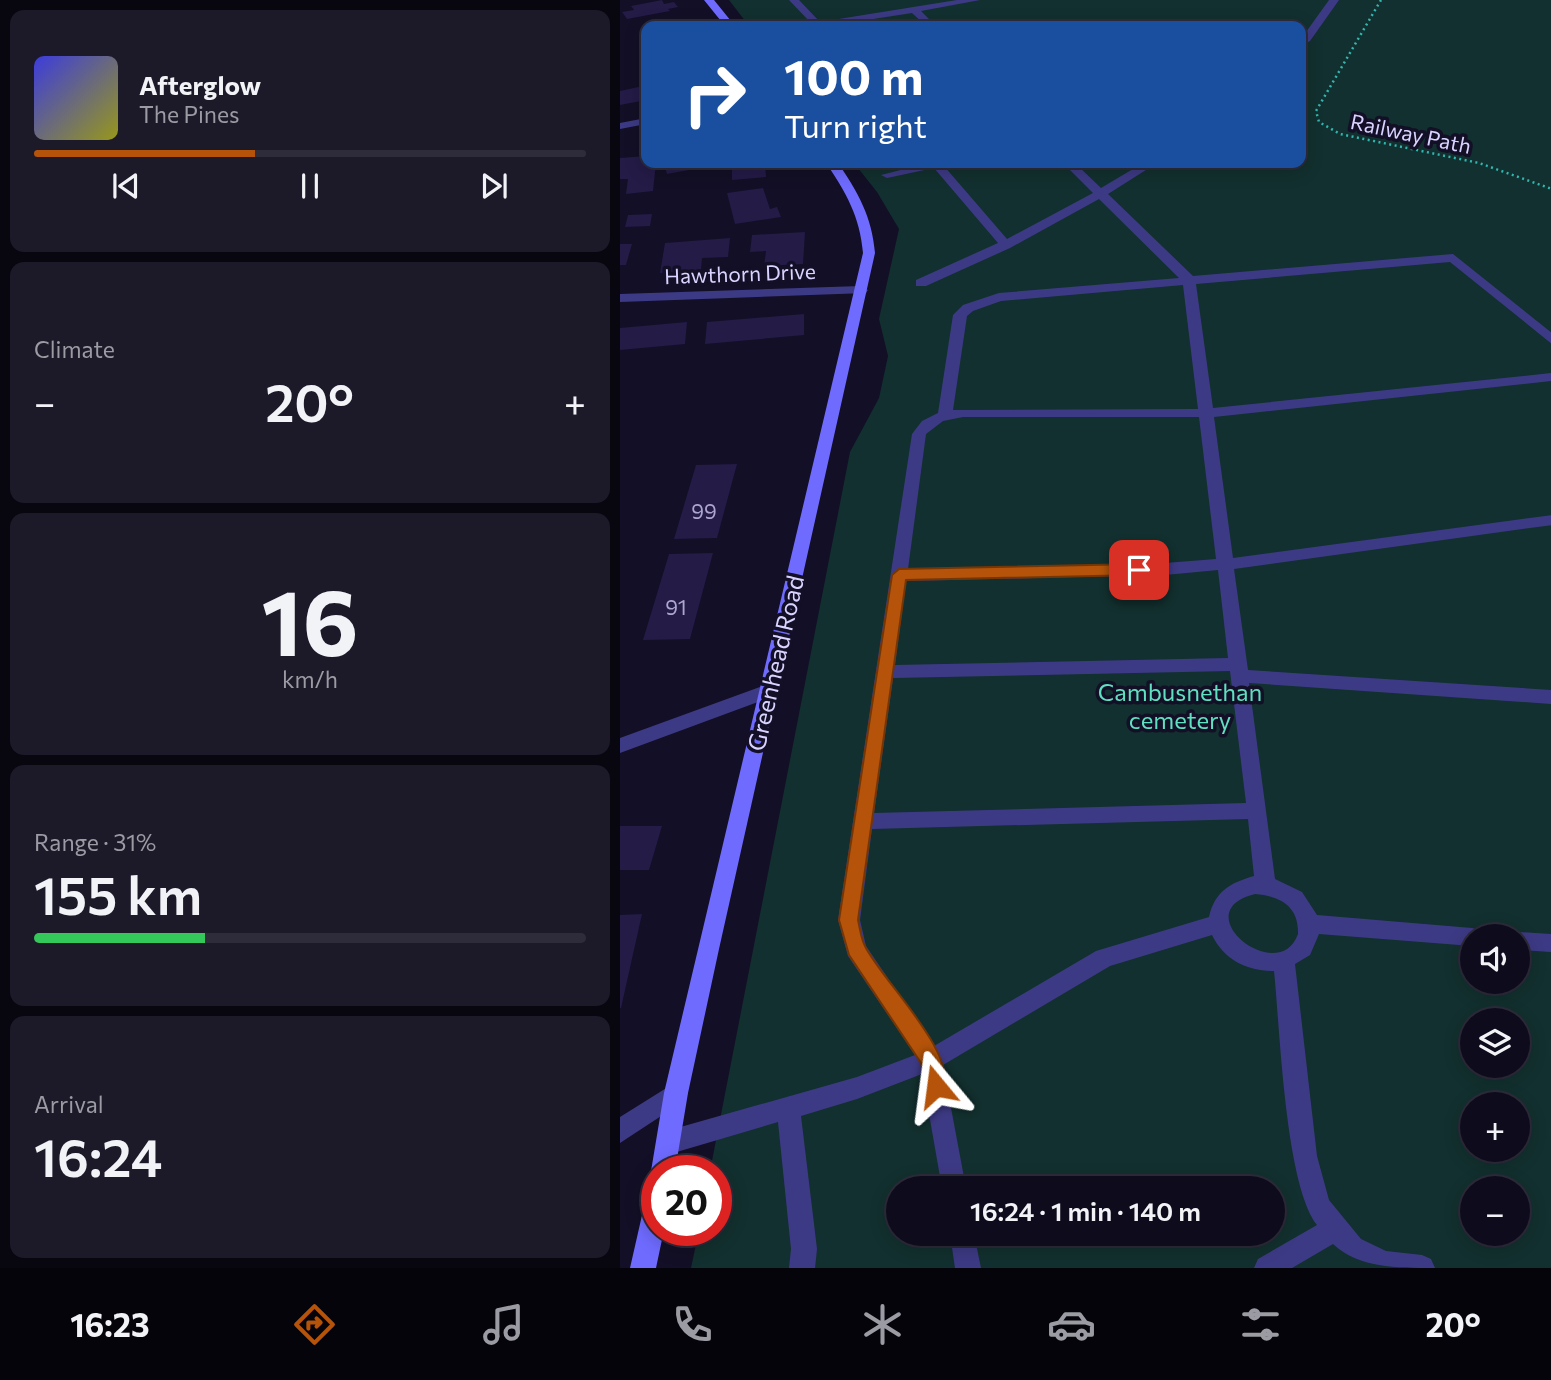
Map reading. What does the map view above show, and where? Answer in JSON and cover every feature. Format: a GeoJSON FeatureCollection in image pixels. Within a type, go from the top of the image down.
{"type":"FeatureCollection","features":[{"type":"Feature","properties":{"kind":"street"},"geometry":{"type":"LineString","coordinates":[[709,0],[726,21]]}},
{"type":"Feature","properties":{"kind":"street"},"geometry":{"type":"LineString","coordinates":[[794,0],[812,21]]}},
{"type":"Feature","properties":{"kind":"street"},"geometry":{"type":"LineString","coordinates":[[847,21],[975,0]]}},
{"type":"Feature","properties":{"kind":"street"},"geometry":{"type":"LineString","coordinates":[[1306,40],[1334,0]]}},
{"type":"Feature","properties":{"kind":"street"},"geometry":{"type":"LineString","coordinates":[[914,10],[926,21]]}},
{"type":"Feature","properties":{"kind":"street"},"geometry":{"type":"LineString","coordinates":[[620,126],[641,122]]}},
{"type":"Feature","properties":{"kind":"street","name":"Greenhead Road"},"geometry":{"type":"LineString","coordinates":[[667,1155],[676,1093],[869,253],[867,226],[855,197],[835,168]]}},
{"type":"Feature","properties":{"kind":"street"},"geometry":{"type":"LineString","coordinates":[[887,174],[915,168]]}},
{"type":"Feature","properties":{"kind":"street"},"geometry":{"type":"LineString","coordinates":[[942,168],[1006,245]]}},
{"type":"Feature","properties":{"kind":"street"},"geometry":{"type":"LineString","coordinates":[[1074,168],[1189,280],[1266,886]]}},
{"type":"Feature","properties":{"kind":"street"},"geometry":{"type":"LineString","coordinates":[[921,283],[1006,245],[1101,195],[1143,168]]}},
{"type":"Feature","properties":{"kind":"street"},"geometry":{"type":"LineString","coordinates":[[946,415],[960,315],[968,308],[999,297],[1453,258],[1552,340]]}},
{"type":"Feature","properties":{"kind":"street","name":"Hawthorn Drive"},"geometry":{"type":"LineString","coordinates":[[620,298],[861,290]]}},
{"type":"Feature","properties":{"kind":"street"},"geometry":{"type":"LineString","coordinates":[[952,1176],[931,1060],[856,949],[849,920],[919,434],[925,424],[946,415],[1207,413],[1552,377]]}},
{"type":"Feature","properties":{"kind":"street"},"geometry":{"type":"LineString","coordinates":[[899,575],[1165,569],[1227,564],[1552,520]]}},
{"type":"Feature","properties":{"kind":"street"},"geometry":{"type":"LineString","coordinates":[[885,673],[1240,670],[1552,698]]}},
{"type":"Feature","properties":{"kind":"street"},"geometry":{"type":"LineString","coordinates":[[620,746],[768,691]]}},
{"type":"Feature","properties":{"kind":"street"},"geometry":{"type":"LineString","coordinates":[[863,821],[1258,811]]}},
{"type":"Feature","properties":{"kind":"street"},"geometry":{"type":"LineString","coordinates":[[1255,885],[1266,886],[1276,887],[1295,897],[1307,914],[1309,932],[1302,950],[1284,961],[1263,964],[1241,957],[1226,942],[1219,923],[1222,905],[1235,891],[1255,885]]}},
{"type":"Feature","properties":{"kind":"street"},"geometry":{"type":"LineString","coordinates":[[670,1142],[857,1088],[931,1060],[1104,958],[1175,934],[1219,923]]}},
{"type":"Feature","properties":{"kind":"street"},"geometry":{"type":"LineString","coordinates":[[1308,924],[1460,936]]}},
{"type":"Feature","properties":{"kind":"street"},"geometry":{"type":"LineString","coordinates":[[1530,942],[1552,943]]}},
{"type":"Feature","properties":{"kind":"street"},"geometry":{"type":"LineString","coordinates":[[1284,961],[1305,1156],[1318,1206],[1352,1248],[1384,1264],[1422,1268]]}},
{"type":"Feature","properties":{"kind":"street"},"geometry":{"type":"LineString","coordinates":[[620,1131],[676,1093]]}},
{"type":"Feature","properties":{"kind":"street"},"geometry":{"type":"LineString","coordinates":[[787,1108],[804,1249],[802,1268]]}},
{"type":"Feature","properties":{"kind":"street"},"geometry":{"type":"LineString","coordinates":[[1267,1268],[1336,1228]]}},
{"type":"Feature","properties":{"kind":"street"},"geometry":{"type":"LineString","coordinates":[[643,1268],[648,1246]]}},
{"type":"Feature","properties":{"kind":"street"},"geometry":{"type":"LineString","coordinates":[[964,1246],[968,1268]]}},
{"type":"Feature","properties":{"kind":"path","name":"Railway Path"},"geometry":{"type":"LineString","coordinates":[[1381,0],[1316,111],[1319,122],[1340,134],[1479,163],[1552,189]]}},
{"type":"Feature","properties":{"kind":"green space","name":"Cambusnethan cemetery"},"geometry":{"type":"Polygon","coordinates":[[[729,0],[1551,0],[1551,1268],[691,1268],[696,1246],[732,1246],[732,1155],[713,1155],[850,452],[879,398],[888,356],[879,319],[899,229],[877,192],[858,168],[1306,168],[1306,21],[745,21],[729,0]]]}},
{"type":"Feature","properties":{"kind":"building"},"geometry":{"type":"Polygon","coordinates":[[[662,0],[664,4],[674,2],[678,7],[627,19],[622,12],[634,10],[631,6],[662,0]]]}},
{"type":"Feature","properties":{"kind":"building"},"geometry":{"type":"Polygon","coordinates":[[[641,86],[641,101],[620,105],[620,91],[641,86]]]}},
{"type":"Feature","properties":{"kind":"building"},"geometry":{"type":"Polygon","coordinates":[[[641,156],[641,168],[655,168],[653,191],[626,194],[628,179],[620,179],[620,158],[641,156]]]}},
{"type":"Feature","properties":{"kind":"building"},"geometry":{"type":"Polygon","coordinates":[[[665,168],[689,170],[667,174],[665,168]]]}},
{"type":"Feature","properties":{"kind":"building"},"geometry":{"type":"Polygon","coordinates":[[[732,168],[765,168],[766,177],[732,180],[732,168]]]}},
{"type":"Feature","properties":{"kind":"building"},"geometry":{"type":"Polygon","coordinates":[[[763,188],[770,209],[777,207],[781,217],[735,224],[727,193],[763,188]]]}},
{"type":"Feature","properties":{"kind":"building"},"geometry":{"type":"Polygon","coordinates":[[[652,214],[650,226],[625,227],[628,215],[652,214]]]}},
{"type":"Feature","properties":{"kind":"building"},"geometry":{"type":"Polygon","coordinates":[[[805,232],[803,264],[764,266],[766,251],[750,252],[752,235],[805,232]]]}},
{"type":"Feature","properties":{"kind":"building"},"geometry":{"type":"Polygon","coordinates":[[[730,238],[728,257],[702,258],[701,270],[660,273],[665,243],[730,238]]]}},
{"type":"Feature","properties":{"kind":"building"},"geometry":{"type":"Polygon","coordinates":[[[620,244],[632,244],[626,265],[620,265],[620,244]]]}},
{"type":"Feature","properties":{"kind":"building"},"geometry":{"type":"Polygon","coordinates":[[[804,314],[804,335],[705,344],[707,322],[804,314]]]}},
{"type":"Feature","properties":{"kind":"building"},"geometry":{"type":"Polygon","coordinates":[[[687,322],[685,344],[620,350],[620,328],[687,322]]]}},
{"type":"Feature","properties":{"kind":"building"},"geometry":{"type":"Polygon","coordinates":[[[737,464],[717,538],[674,539],[696,465],[737,464]]]}},
{"type":"Feature","properties":{"kind":"building"},"geometry":{"type":"Polygon","coordinates":[[[713,553],[690,639],[643,640],[669,554],[713,553]]]}},
{"type":"Feature","properties":{"kind":"building"},"geometry":{"type":"Polygon","coordinates":[[[620,826],[662,826],[649,870],[620,870],[620,826]]]}},
{"type":"Feature","properties":{"kind":"building"},"geometry":{"type":"Polygon","coordinates":[[[642,914],[621,1008],[620,1008],[620,915],[642,914]]]}},
{"type":"Feature","properties":{"kind":"route"},"geometry":{"type":"LineString","coordinates":[[936,1086],[931,1060],[856,949],[849,920],[899,575],[1139,570]]}}]}
